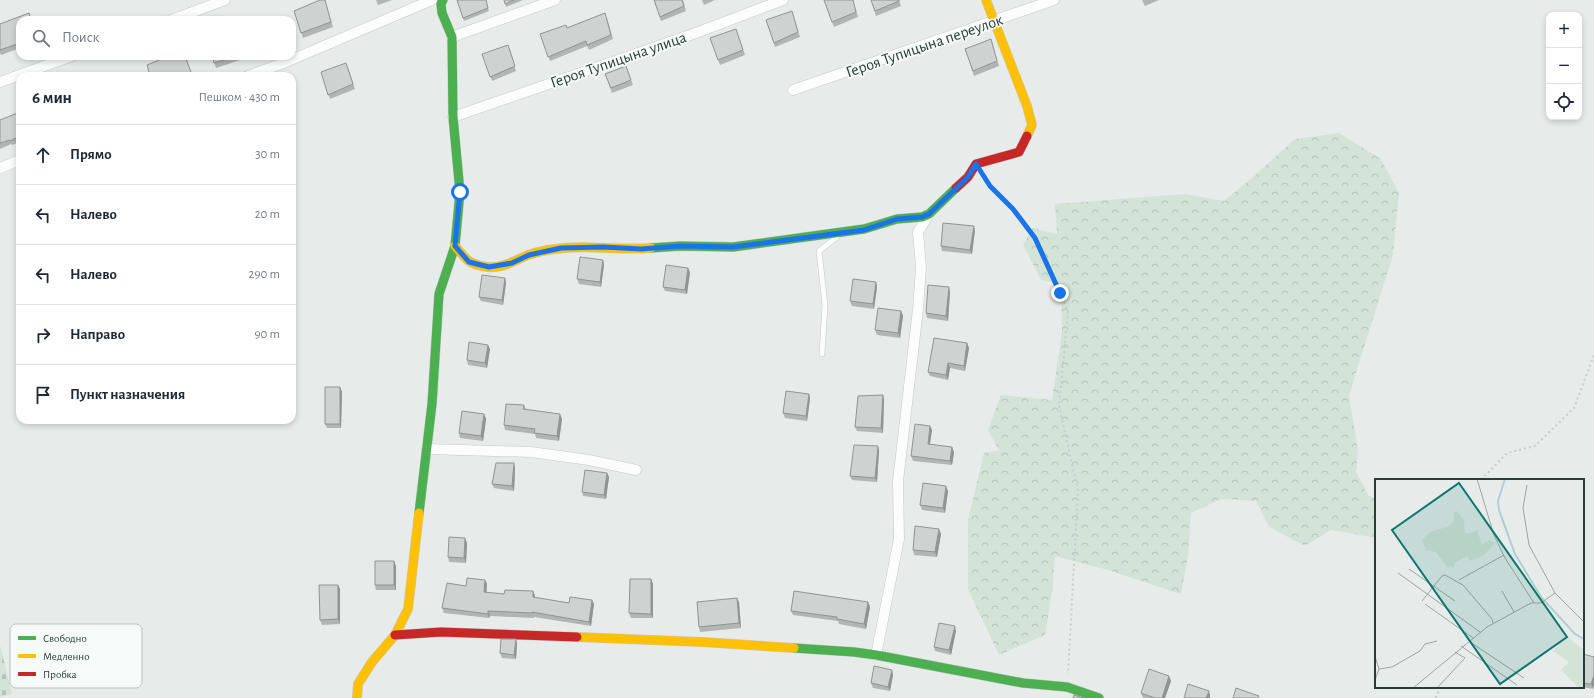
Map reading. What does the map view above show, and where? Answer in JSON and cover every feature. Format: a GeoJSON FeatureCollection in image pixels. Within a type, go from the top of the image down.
{"type":"FeatureCollection","features":[{"type":"Feature","properties":{"kind":"street"},"geometry":{"type":"LineString","coordinates":[[181,16],[225,0]]}},
{"type":"Feature","properties":{"kind":"street"},"geometry":{"type":"LineString","coordinates":[[296,58],[432,0]]}},
{"type":"Feature","properties":{"kind":"street"},"geometry":{"type":"LineString","coordinates":[[358,698],[358,684],[372,662],[395,635],[408,609],[432,404],[439,294],[455,246],[460,192],[453,117],[452,37],[442,13],[441,4],[443,0]]}},
{"type":"Feature","properties":{"kind":"street"},"geometry":{"type":"LineString","coordinates":[[452,37],[555,0]]}},
{"type":"Feature","properties":{"kind":"street","name":"Героя Тупицына улица"},"geometry":{"type":"LineString","coordinates":[[453,117],[693,34],[783,0]]}},
{"type":"Feature","properties":{"kind":"street"},"geometry":{"type":"LineString","coordinates":[[876,655],[899,539],[898,481],[918,309],[921,267],[918,232],[929,214],[968,177],[976,164],[1019,152],[1032,125],[986,0]]}},
{"type":"Feature","properties":{"kind":"street","name":"Героя Тупицына переулок"},"geometry":{"type":"LineString","coordinates":[[793,90],[994,22],[1054,0]]}},
{"type":"Feature","properties":{"kind":"street"},"geometry":{"type":"LineString","coordinates":[[28,72],[61,60]]}},
{"type":"Feature","properties":{"kind":"street"},"geometry":{"type":"LineString","coordinates":[[259,72],[291,60]]}},
{"type":"Feature","properties":{"kind":"street"},"geometry":{"type":"LineString","coordinates":[[0,82],[16,76]]}},
{"type":"Feature","properties":{"kind":"street"},"geometry":{"type":"LineString","coordinates":[[0,168],[16,162]]}},
{"type":"Feature","properties":{"kind":"street"},"geometry":{"type":"LineString","coordinates":[[455,246],[469,262],[489,267],[512,263],[529,255],[561,248],[603,247],[641,249],[680,246],[733,247],[864,230],[897,219],[922,217],[929,214]]}},
{"type":"Feature","properties":{"kind":"street"},"geometry":{"type":"LineString","coordinates":[[427,449],[531,452],[589,460],[636,470]]}},
{"type":"Feature","properties":{"kind":"street"},"geometry":{"type":"LineString","coordinates":[[395,635],[442,632],[702,642],[854,652],[1023,683],[1067,687],[1099,698]]}},
{"type":"Feature","properties":{"kind":"lane"},"geometry":{"type":"LineString","coordinates":[[822,354],[825,305],[819,251],[842,233]]}},
{"type":"Feature","properties":{"kind":"path"},"geometry":{"type":"LineString","coordinates":[[976,164],[990,186],[1013,209],[1035,238],[1068,311],[1059,406],[1078,491],[1067,687]]}},
{"type":"Feature","properties":{"kind":"path"},"geometry":{"type":"LineString","coordinates":[[1482,479],[1507,453],[1535,446],[1574,408],[1594,355]]}},
{"type":"Feature","properties":{"kind":"path"},"geometry":{"type":"LineString","coordinates":[[1436,698],[1440,688]]}},
{"type":"Feature","properties":{"kind":"green space"},"geometry":{"type":"Polygon","coordinates":[[[1339,133],[1381,159],[1399,193],[1393,255],[1349,395],[1358,451],[1356,472],[1369,496],[1375,499],[1375,538],[1331,530],[1305,546],[1269,527],[1256,501],[1221,499],[1191,513],[1188,556],[1181,594],[1108,570],[1055,556],[1053,585],[1045,635],[999,655],[968,589],[968,520],[984,453],[999,450],[988,430],[1001,395],[1052,400],[1062,330],[1061,284],[1041,280],[1023,245],[1033,228],[1057,234],[1055,204],[1185,194],[1224,201],[1295,139],[1339,133]]]}},
{"type":"Feature","properties":{"kind":"green space"},"geometry":{"type":"Polygon","coordinates":[[[0,645],[12,694],[0,697],[0,645]]]}},
{"type":"Feature","properties":{"kind":"building"},"geometry":{"type":"Polygon","coordinates":[[[320,0],[325,0],[331,22],[301,33],[294,11],[320,0]]]}},
{"type":"Feature","properties":{"kind":"building"},"geometry":{"type":"Polygon","coordinates":[[[457,0],[486,0],[488,8],[463,18],[457,0]]]}},
{"type":"Feature","properties":{"kind":"building"},"geometry":{"type":"Polygon","coordinates":[[[504,0],[514,0],[505,4],[504,0]]]}},
{"type":"Feature","properties":{"kind":"building"},"geometry":{"type":"Polygon","coordinates":[[[654,0],[682,0],[684,6],[660,17],[654,0]]]}},
{"type":"Feature","properties":{"kind":"building"},"geometry":{"type":"Polygon","coordinates":[[[824,0],[853,0],[856,12],[832,22],[824,0]]]}},
{"type":"Feature","properties":{"kind":"building"},"geometry":{"type":"Polygon","coordinates":[[[871,0],[899,0],[899,1],[875,11],[871,0]]]}},
{"type":"Feature","properties":{"kind":"building"},"geometry":{"type":"Polygon","coordinates":[[[792,11],[798,32],[774,43],[766,20],[792,11]]]}},
{"type":"Feature","properties":{"kind":"building"},"geometry":{"type":"Polygon","coordinates":[[[29,13],[30,16],[21,16],[29,13]]]}},
{"type":"Feature","properties":{"kind":"building"},"geometry":{"type":"Polygon","coordinates":[[[605,13],[611,35],[587,45],[586,41],[548,57],[540,34],[566,25],[567,28],[605,13]]]}},
{"type":"Feature","properties":{"kind":"building"},"geometry":{"type":"Polygon","coordinates":[[[16,18],[16,44],[0,50],[0,24],[16,18]]]}},
{"type":"Feature","properties":{"kind":"building"},"geometry":{"type":"Polygon","coordinates":[[[736,29],[743,50],[718,60],[710,38],[736,29]]]}},
{"type":"Feature","properties":{"kind":"building"},"geometry":{"type":"Polygon","coordinates":[[[991,39],[997,61],[973,71],[965,49],[991,39]]]}},
{"type":"Feature","properties":{"kind":"building"},"geometry":{"type":"Polygon","coordinates":[[[508,45],[515,66],[490,77],[482,54],[508,45]]]}},
{"type":"Feature","properties":{"kind":"building"},"geometry":{"type":"Polygon","coordinates":[[[159,60],[186,60],[191,72],[149,72],[147,65],[159,60]]]}},
{"type":"Feature","properties":{"kind":"building"},"geometry":{"type":"Polygon","coordinates":[[[213,60],[224,60],[214,63],[213,60]]]}},
{"type":"Feature","properties":{"kind":"building"},"geometry":{"type":"Polygon","coordinates":[[[346,63],[353,84],[328,95],[321,72],[346,63]]]}},
{"type":"Feature","properties":{"kind":"building"},"geometry":{"type":"Polygon","coordinates":[[[626,66],[631,80],[611,88],[605,74],[626,66]]]}},
{"type":"Feature","properties":{"kind":"building"},"geometry":{"type":"Polygon","coordinates":[[[16,114],[16,138],[0,143],[0,120],[16,114]]]}},
{"type":"Feature","properties":{"kind":"building"},"geometry":{"type":"Polygon","coordinates":[[[943,223],[974,226],[970,250],[941,246],[943,223]]]}},
{"type":"Feature","properties":{"kind":"building"},"geometry":{"type":"Polygon","coordinates":[[[580,257],[603,260],[600,282],[577,279],[580,257]]]}},
{"type":"Feature","properties":{"kind":"building"},"geometry":{"type":"Polygon","coordinates":[[[666,265],[688,268],[685,290],[663,287],[666,265]]]}},
{"type":"Feature","properties":{"kind":"building"},"geometry":{"type":"Polygon","coordinates":[[[482,275],[505,278],[502,300],[479,297],[482,275]]]}},
{"type":"Feature","properties":{"kind":"building"},"geometry":{"type":"Polygon","coordinates":[[[853,279],[876,282],[873,304],[850,301],[853,279]]]}},
{"type":"Feature","properties":{"kind":"building"},"geometry":{"type":"Polygon","coordinates":[[[928,285],[949,287],[946,316],[926,313],[928,285]]]}},
{"type":"Feature","properties":{"kind":"building"},"geometry":{"type":"Polygon","coordinates":[[[878,308],[901,311],[898,333],[875,330],[878,308]]]}},
{"type":"Feature","properties":{"kind":"building"},"geometry":{"type":"Polygon","coordinates":[[[934,338],[967,343],[964,366],[948,363],[946,375],[928,372],[934,338]]]}},
{"type":"Feature","properties":{"kind":"building"},"geometry":{"type":"Polygon","coordinates":[[[469,342],[488,345],[485,363],[467,360],[469,342]]]}},
{"type":"Feature","properties":{"kind":"building"},"geometry":{"type":"Polygon","coordinates":[[[325,387],[340,387],[340,424],[325,424],[325,387]]]}},
{"type":"Feature","properties":{"kind":"building"},"geometry":{"type":"Polygon","coordinates":[[[786,391],[809,394],[806,416],[783,413],[786,391]]]}},
{"type":"Feature","properties":{"kind":"building"},"geometry":{"type":"Polygon","coordinates":[[[883,395],[881,428],[855,427],[858,396],[883,395]]]}},
{"type":"Feature","properties":{"kind":"building"},"geometry":{"type":"Polygon","coordinates":[[[506,404],[524,405],[523,409],[560,414],[557,436],[534,433],[535,429],[504,425],[506,404]]]}},
{"type":"Feature","properties":{"kind":"building"},"geometry":{"type":"Polygon","coordinates":[[[462,411],[484,414],[481,436],[459,433],[462,411]]]}},
{"type":"Feature","properties":{"kind":"building"},"geometry":{"type":"Polygon","coordinates":[[[915,424],[930,426],[928,444],[952,447],[950,461],[911,456],[915,424]]]}},
{"type":"Feature","properties":{"kind":"building"},"geometry":{"type":"Polygon","coordinates":[[[854,445],[878,446],[875,478],[850,476],[854,445]]]}},
{"type":"Feature","properties":{"kind":"building"},"geometry":{"type":"Polygon","coordinates":[[[496,463],[514,463],[512,486],[492,484],[496,463]]]}},
{"type":"Feature","properties":{"kind":"building"},"geometry":{"type":"Polygon","coordinates":[[[585,470],[607,473],[604,495],[582,492],[585,470]]]}},
{"type":"Feature","properties":{"kind":"building"},"geometry":{"type":"Polygon","coordinates":[[[923,483],[946,486],[943,508],[920,505],[923,483]]]}},
{"type":"Feature","properties":{"kind":"building"},"geometry":{"type":"Polygon","coordinates":[[[915,526],[939,529],[935,552],[913,550],[915,526]]]}},
{"type":"Feature","properties":{"kind":"building"},"geometry":{"type":"Polygon","coordinates":[[[449,537],[465,538],[464,558],[448,557],[449,537]]]}},
{"type":"Feature","properties":{"kind":"building"},"geometry":{"type":"Polygon","coordinates":[[[375,561],[394,561],[394,585],[375,585],[375,561]]]}},
{"type":"Feature","properties":{"kind":"building"},"geometry":{"type":"Polygon","coordinates":[[[467,578],[485,580],[484,592],[504,594],[505,590],[533,591],[533,597],[569,603],[570,597],[592,600],[589,622],[532,612],[488,611],[488,614],[442,608],[447,583],[466,586],[467,578]]]}},
{"type":"Feature","properties":{"kind":"building"},"geometry":{"type":"Polygon","coordinates":[[[630,579],[651,579],[651,614],[629,613],[630,579]]]}},
{"type":"Feature","properties":{"kind":"building"},"geometry":{"type":"Polygon","coordinates":[[[319,585],[338,585],[338,619],[320,620],[319,585]]]}},
{"type":"Feature","properties":{"kind":"building"},"geometry":{"type":"Polygon","coordinates":[[[794,591],[868,602],[864,624],[837,619],[837,617],[791,611],[794,591]]]}},
{"type":"Feature","properties":{"kind":"building"},"geometry":{"type":"Polygon","coordinates":[[[737,598],[739,623],[699,627],[697,602],[737,598]]]}},
{"type":"Feature","properties":{"kind":"building"},"geometry":{"type":"Polygon","coordinates":[[[939,623],[955,626],[949,650],[934,647],[939,623]]]}},
{"type":"Feature","properties":{"kind":"building"},"geometry":{"type":"Polygon","coordinates":[[[501,639],[516,639],[514,655],[500,653],[501,639]]]}},
{"type":"Feature","properties":{"kind":"building"},"geometry":{"type":"Polygon","coordinates":[[[1584,654],[1594,657],[1594,675],[1591,684],[1584,683],[1584,654]]]}},
{"type":"Feature","properties":{"kind":"building"},"geometry":{"type":"Polygon","coordinates":[[[874,666],[892,670],[888,687],[871,683],[874,666]]]}},
{"type":"Feature","properties":{"kind":"building"},"geometry":{"type":"Polygon","coordinates":[[[1149,669],[1169,676],[1162,698],[1155,698],[1141,693],[1149,669]]]}},
{"type":"Feature","properties":{"kind":"building"},"geometry":{"type":"Polygon","coordinates":[[[1188,684],[1209,691],[1206,698],[1184,698],[1188,684]]]}},
{"type":"Feature","properties":{"kind":"building"},"geometry":{"type":"Polygon","coordinates":[[[1236,688],[1259,696],[1258,698],[1233,698],[1236,688]]]}},
{"type":"Feature","properties":{"kind":"building"},"geometry":{"type":"Polygon","coordinates":[[[1074,695],[1083,698],[1073,698],[1074,695]]]}},
{"type":"Feature","properties":{"kind":"traffic: fast"},"geometry":{"type":"LineString","coordinates":[[419,513],[432,404],[439,294],[455,246],[460,192],[453,117],[452,37],[442,13],[441,4],[443,0]]}},
{"type":"Feature","properties":{"kind":"traffic: fast"},"geometry":{"type":"LineString","coordinates":[[651,248],[680,246],[733,247],[864,229],[897,219],[922,217],[929,214],[956,188]]}},
{"type":"Feature","properties":{"kind":"traffic: fast"},"geometry":{"type":"LineString","coordinates":[[794,648],[876,655],[1023,683],[1067,687],[1099,698]]}},
{"type":"Feature","properties":{"kind":"traffic: slow"},"geometry":{"type":"LineString","coordinates":[[986,0],[1027,106],[1032,125],[1027,136]]}},
{"type":"Feature","properties":{"kind":"traffic: slow"},"geometry":{"type":"LineString","coordinates":[[455,246],[468,261],[487,267],[498,267],[509,264],[528,255],[558,248],[651,248]]}},
{"type":"Feature","properties":{"kind":"traffic: slow"},"geometry":{"type":"LineString","coordinates":[[357,698],[358,684],[372,662],[395,635],[408,609],[419,513]]}},
{"type":"Feature","properties":{"kind":"traffic: slow"},"geometry":{"type":"LineString","coordinates":[[577,637],[702,642],[794,648]]}},
{"type":"Feature","properties":{"kind":"traffic: jam"},"geometry":{"type":"LineString","coordinates":[[956,188],[968,177],[976,164],[1019,152],[1027,136]]}},
{"type":"Feature","properties":{"kind":"traffic: jam"},"geometry":{"type":"LineString","coordinates":[[395,635],[441,632],[577,637]]}},
{"type":"Feature","properties":{"kind":"route"},"geometry":{"type":"LineString","coordinates":[[460,192],[455,246],[469,262],[489,267],[512,263],[529,255],[561,248],[603,247],[641,249],[680,246],[733,247],[864,230],[897,219],[922,217],[929,214],[968,177],[976,164],[990,186],[1013,209],[1035,238],[1060,293]]}}]}
